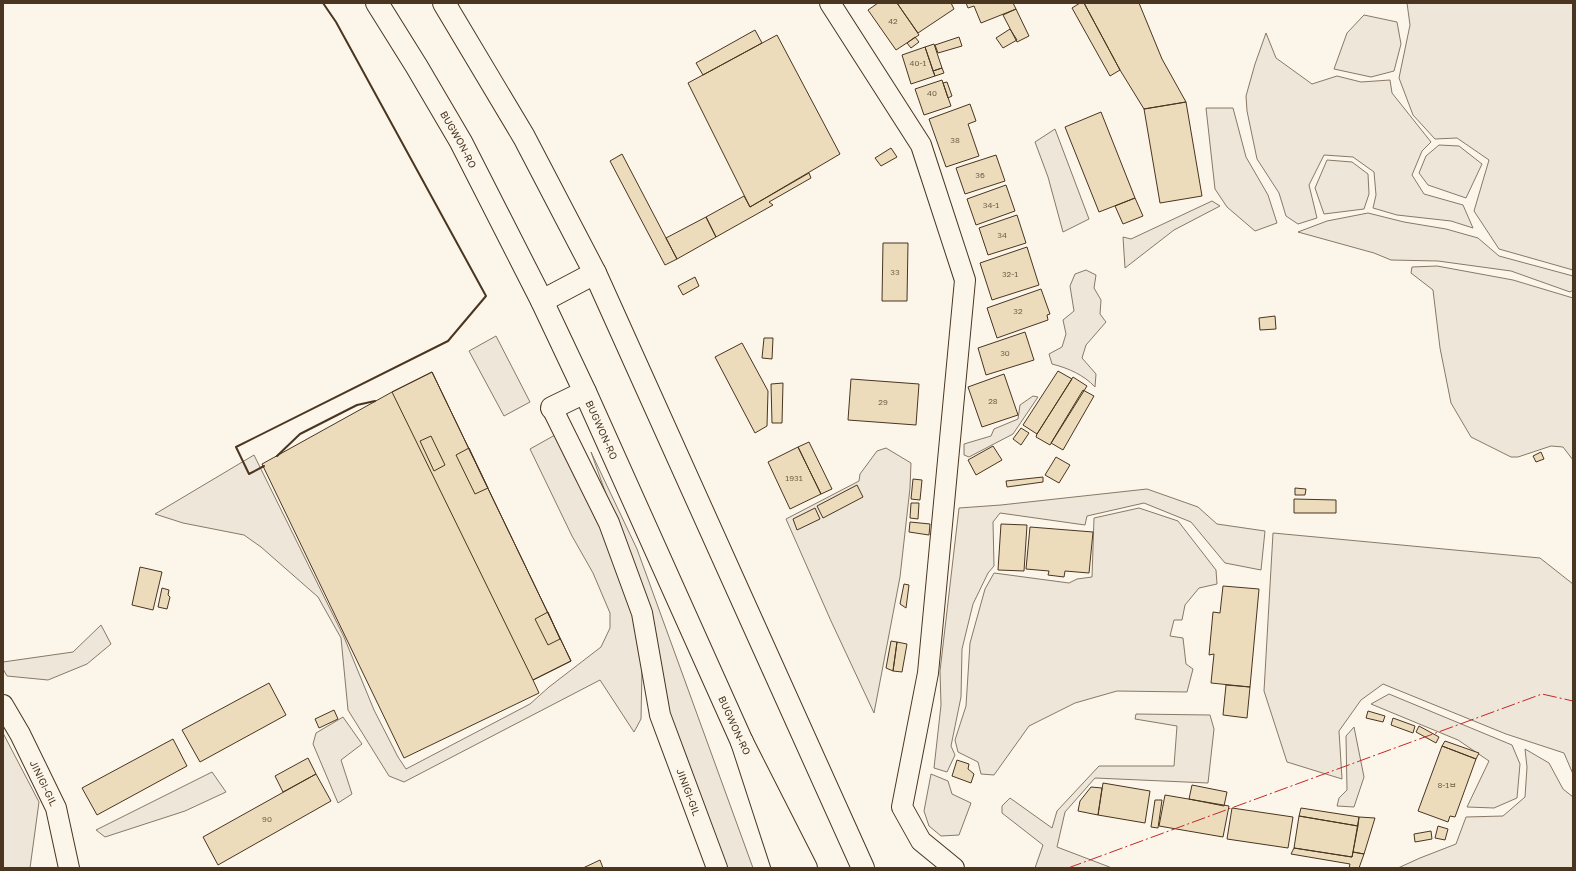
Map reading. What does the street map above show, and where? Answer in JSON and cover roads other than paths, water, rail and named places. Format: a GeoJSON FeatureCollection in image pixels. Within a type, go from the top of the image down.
{"type":"FeatureCollection","features":[{"type":"Feature","properties":{"kind":"main road","name":"BUGWON-RO"},"geometry":{"type":"LineString","coordinates":[[377,3],[417,66],[461,142],[542,301],[585,392],[742,742],[806,868]]}},
{"type":"Feature","properties":{"kind":"main road"},"geometry":{"type":"LineString","coordinates":[[444,3],[524,137],[595,273],[863,868]]}},
{"type":"Feature","properties":{"kind":"main road"},"geometry":{"type":"LineString","coordinates":[[542,301],[595,273]]}},
{"type":"Feature","properties":{"kind":"main road"},"geometry":{"type":"LineString","coordinates":[[552,408],[585,392]]}},
{"type":"Feature","properties":{"kind":"main road"},"geometry":{"type":"LineString","coordinates":[[742,742],[783,868]]}},
{"type":"Feature","properties":{"kind":"street"},"geometry":{"type":"LineString","coordinates":[[830,3],[920,145],[965,280],[928,673],[902,807],[921,841],[954,868]]}},
{"type":"Feature","properties":{"kind":"street","name":"JINIGI-GIL"},"geometry":{"type":"LineString","coordinates":[[552,408],[609,523],[642,613],[660,715],[717,868]]}},
{"type":"Feature","properties":{"kind":"street","name":"JINIGI-GIL"},"geometry":{"type":"LineString","coordinates":[[3,705],[20,734],[56,808],[69,868]]}}]}
